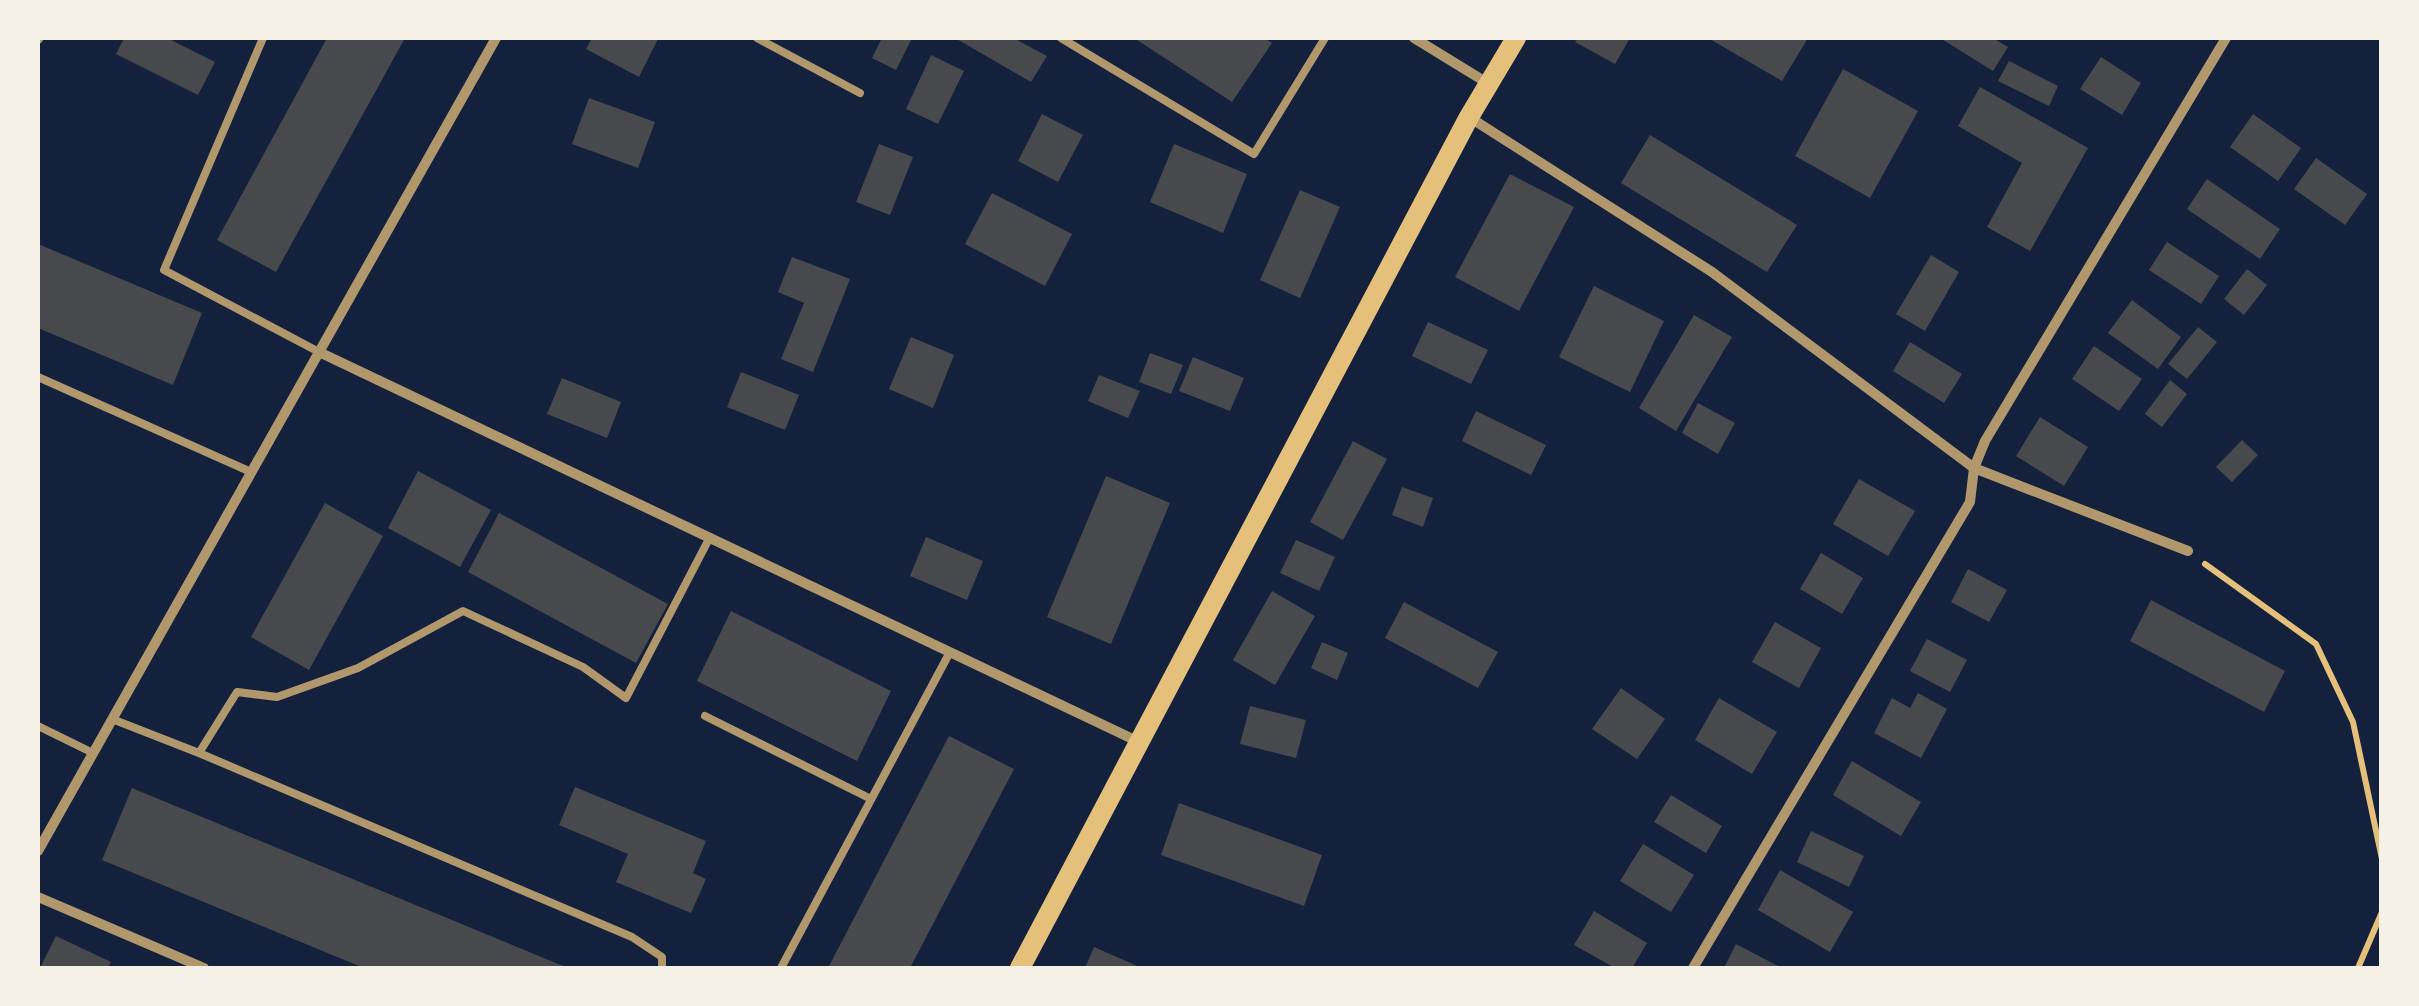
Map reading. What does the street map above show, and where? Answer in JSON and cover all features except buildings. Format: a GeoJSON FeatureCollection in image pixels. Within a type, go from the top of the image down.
{"type":"FeatureCollection","features":[{"type":"Feature","properties":{"kind":"main road"},"geometry":{"type":"LineString","coordinates":[[1020,968],[1469,117],[1516,38]]}},
{"type":"Feature","properties":{"kind":"street"},"geometry":{"type":"LineString","coordinates":[[38,851],[496,38]]}},
{"type":"Feature","properties":{"kind":"street"},"geometry":{"type":"LineString","coordinates":[[1414,38],[1488,84]]}},
{"type":"Feature","properties":{"kind":"street"},"geometry":{"type":"LineString","coordinates":[[1693,968],[1970,502],[1974,468],[1985,441],[2226,38]]}},
{"type":"Feature","properties":{"kind":"street"},"geometry":{"type":"LineString","coordinates":[[1469,117],[1712,272],[1974,468],[2188,552]]}},
{"type":"Feature","properties":{"kind":"street"},"geometry":{"type":"LineString","coordinates":[[319,352],[1140,742]]}},
{"type":"Feature","properties":{"kind":"street"},"geometry":{"type":"LineString","coordinates":[[38,897],[204,968]]}},
{"type":"Feature","properties":{"kind":"lane"},"geometry":{"type":"LineString","coordinates":[[263,38],[164,270],[319,352]]}},
{"type":"Feature","properties":{"kind":"lane"},"geometry":{"type":"LineString","coordinates":[[757,38],[860,92]]}},
{"type":"Feature","properties":{"kind":"lane"},"geometry":{"type":"LineString","coordinates":[[1061,38],[1254,154],[1325,38]]}},
{"type":"Feature","properties":{"kind":"lane"},"geometry":{"type":"LineString","coordinates":[[38,377],[251,472]]}},
{"type":"Feature","properties":{"kind":"lane"},"geometry":{"type":"LineString","coordinates":[[199,752],[238,692],[277,697],[358,668],[463,610],[582,667],[626,698],[710,537]]}},
{"type":"Feature","properties":{"kind":"lane"},"geometry":{"type":"LineString","coordinates":[[780,968],[950,652]]}},
{"type":"Feature","properties":{"kind":"lane"},"geometry":{"type":"LineString","coordinates":[[705,716],[871,800]]}},
{"type":"Feature","properties":{"kind":"lane"},"geometry":{"type":"LineString","coordinates":[[112,719],[199,752],[632,937],[662,957],[662,968]]}},
{"type":"Feature","properties":{"kind":"lane"},"geometry":{"type":"LineString","coordinates":[[38,726],[93,753]]}},
{"type":"Feature","properties":{"kind":"path"},"geometry":{"type":"LineString","coordinates":[[2188,552],[2316,644],[2353,722],[2382,858]]}},
{"type":"Feature","properties":{"kind":"path"},"geometry":{"type":"LineString","coordinates":[[2358,968],[2382,912]]}}]}
